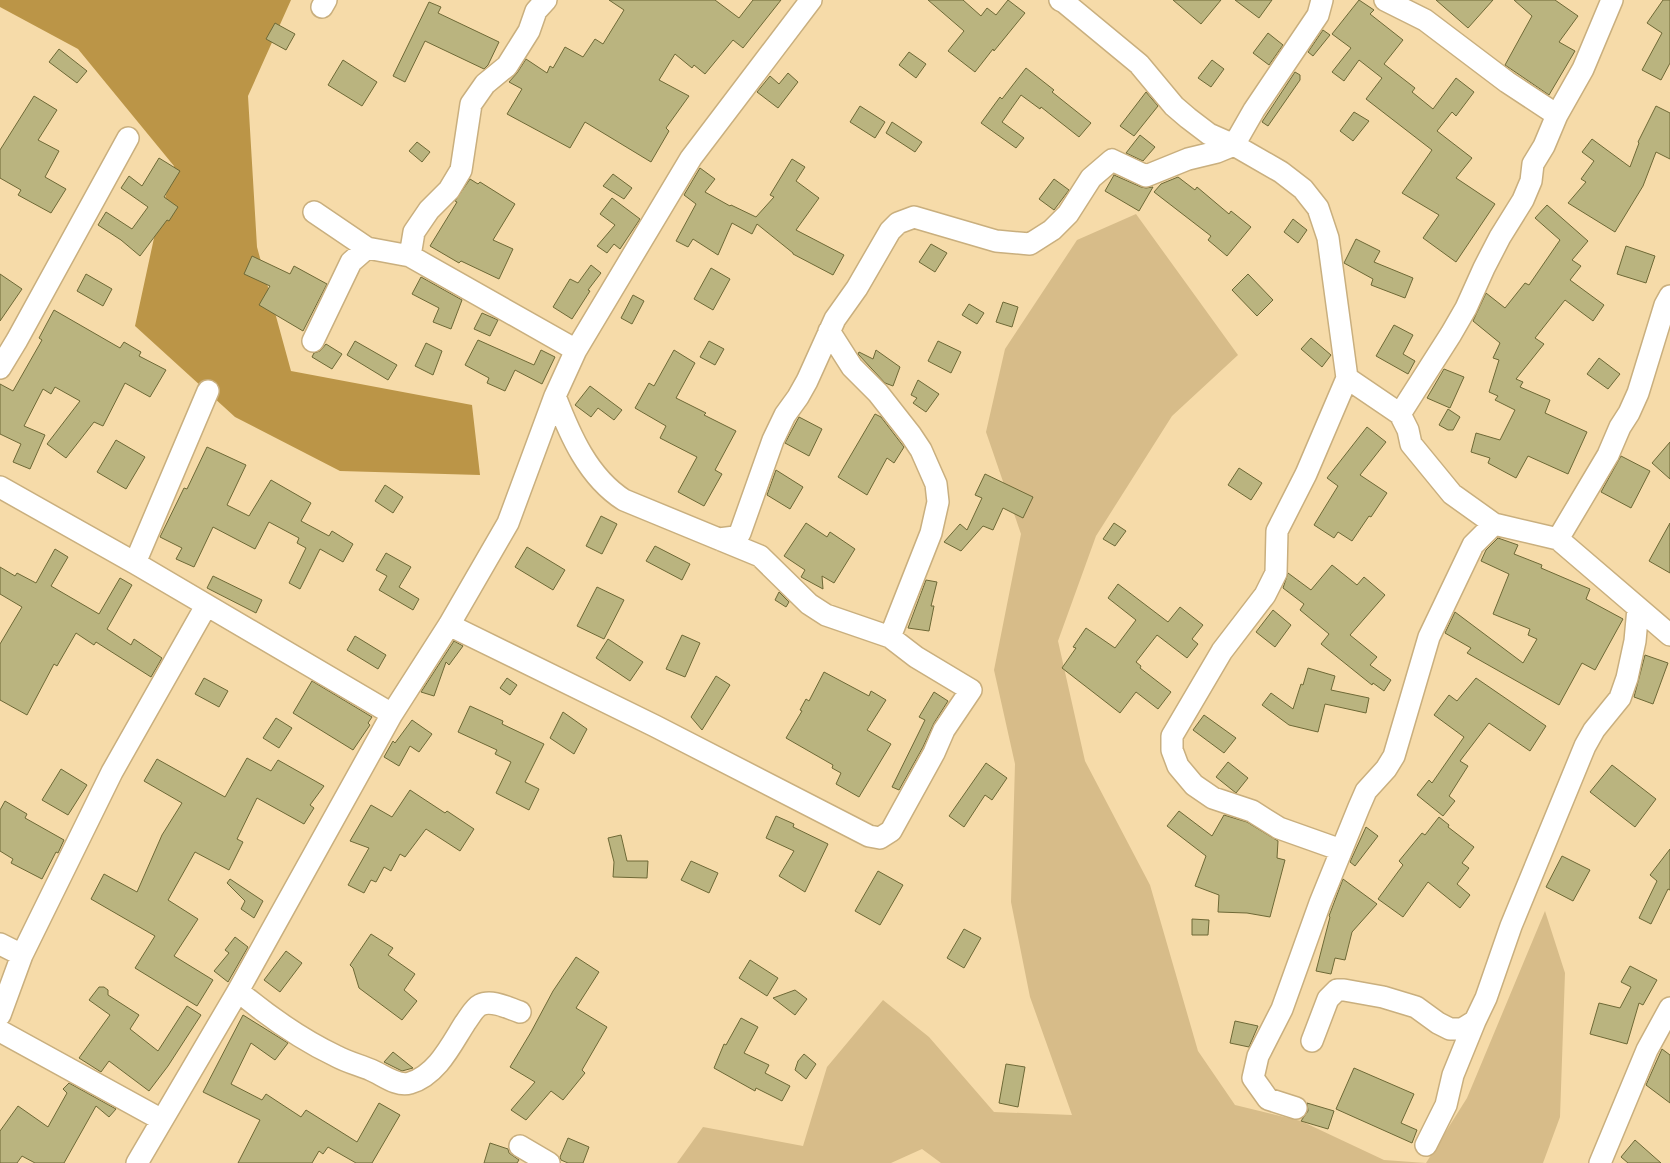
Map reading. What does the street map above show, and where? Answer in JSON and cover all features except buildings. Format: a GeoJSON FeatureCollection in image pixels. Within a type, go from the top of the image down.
{"type":"FeatureCollection","features":[{"type":"Feature","properties":{"kind":"street"},"geometry":{"type":"LineString","coordinates":[[410,256],[414,232],[429,210],[448,190],[461,170],[472,104],[485,84],[507,66],[529,30],[536,11],[544,0]]}},
{"type":"Feature","properties":{"kind":"street"},"geometry":{"type":"LineString","coordinates":[[142,1161],[162,1120],[238,991],[392,714],[449,624],[508,523],[555,396],[576,350],[691,158],[811,0]]}},
{"type":"Feature","properties":{"kind":"street"},"geometry":{"type":"LineString","coordinates":[[719,539],[735,537],[740,533],[773,440],[785,415],[807,382],[835,319],[857,288],[890,231],[898,223],[914,217],[996,241],[1030,244],[1052,230],[1068,214],[1090,178],[1112,160],[1146,176],[1188,159],[1217,152],[1234,145],[1254,110],[1318,15],[1322,0]]}},
{"type":"Feature","properties":{"kind":"street"},"geometry":{"type":"LineString","coordinates":[[1385,0],[1425,20],[1507,82],[1557,115]]}},
{"type":"Feature","properties":{"kind":"street"},"geometry":{"type":"LineString","coordinates":[[1400,414],[1466,308],[1500,237],[1523,200],[1531,181],[1533,164],[1583,68],[1612,0]]}},
{"type":"Feature","properties":{"kind":"street"},"geometry":{"type":"LineString","coordinates":[[1063,1],[1138,64],[1174,106],[1188,118],[1209,134],[1234,145],[1281,172],[1303,189],[1318,208],[1328,238],[1347,378],[1306,474],[1276,531],[1276,573],[1266,594],[1222,651],[1172,736],[1172,750],[1178,766],[1194,785],[1213,798],[1252,811],[1279,828],[1341,850]]}},
{"type":"Feature","properties":{"kind":"street"},"geometry":{"type":"LineString","coordinates":[[0,368],[128,138]]}},
{"type":"Feature","properties":{"kind":"street"},"geometry":{"type":"LineString","coordinates":[[314,212],[368,248],[410,256],[576,350]]}},
{"type":"Feature","properties":{"kind":"street"},"geometry":{"type":"LineString","coordinates":[[313,341],[351,262],[368,248]]}},
{"type":"Feature","properties":{"kind":"street"},"geometry":{"type":"LineString","coordinates":[[1558,538],[1608,455],[1620,426],[1629,413],[1638,393],[1665,305],[1670,296]]}},
{"type":"Feature","properties":{"kind":"street"},"geometry":{"type":"LineString","coordinates":[[829,331],[852,367],[878,393],[911,435],[921,450],[936,484],[938,502],[931,533],[890,637]]}},
{"type":"Feature","properties":{"kind":"street"},"geometry":{"type":"LineString","coordinates":[[1347,378],[1400,414],[1408,430],[1411,444],[1452,494],[1494,524],[1558,538],[1670,635]]}},
{"type":"Feature","properties":{"kind":"street"},"geometry":{"type":"LineString","coordinates":[[135,563],[208,391]]}},
{"type":"Feature","properties":{"kind":"street"},"geometry":{"type":"LineString","coordinates":[[449,624],[655,726],[869,836],[880,838],[891,831],[934,753],[944,730],[971,690],[916,656],[890,637],[826,615],[809,604],[760,556],[624,500],[610,491],[580,451],[567,427],[555,396]]}},
{"type":"Feature","properties":{"kind":"street"},"geometry":{"type":"LineString","coordinates":[[0,487],[135,563],[392,714]]}},
{"type":"Feature","properties":{"kind":"street"},"geometry":{"type":"LineString","coordinates":[[1296,1108],[1268,1100],[1253,1078],[1258,1056],[1282,1009],[1341,850],[1366,791],[1386,769],[1394,756],[1428,636],[1473,545],[1494,524]]}},
{"type":"Feature","properties":{"kind":"street"},"geometry":{"type":"LineString","coordinates":[[0,1015],[22,955],[112,772],[206,606]]}},
{"type":"Feature","properties":{"kind":"street"},"geometry":{"type":"LineString","coordinates":[[1426,1145],[1446,1105],[1453,1075],[1486,998],[1514,917],[1585,746],[1594,730],[1620,698],[1627,678],[1635,641],[1638,608]]}},
{"type":"Feature","properties":{"kind":"street"},"geometry":{"type":"LineString","coordinates":[[0,944],[22,955]]}},
{"type":"Feature","properties":{"kind":"street"},"geometry":{"type":"LineString","coordinates":[[1312,1041],[1328,1000],[1337,990],[1384,997],[1408,1004],[1416,1007],[1450,1029],[1462,1029],[1475,1021]]}},
{"type":"Feature","properties":{"kind":"street"},"geometry":{"type":"LineString","coordinates":[[238,991],[269,1016],[300,1037],[336,1056],[397,1083],[409,1084],[422,1077],[440,1062],[471,1014],[480,1005],[494,1004],[520,1012]]}},
{"type":"Feature","properties":{"kind":"street"},"geometry":{"type":"LineString","coordinates":[[1600,1163],[1647,1050],[1670,1008]]}},
{"type":"Feature","properties":{"kind":"street"},"geometry":{"type":"LineString","coordinates":[[0,1031],[162,1120]]}},
{"type":"Feature","properties":{"kind":"street"},"geometry":{"type":"LineString","coordinates":[[520,1146],[549,1163]]}},
{"type":"Feature","properties":{"kind":"shaded area"},"geometry":{"type":"Polygon","coordinates":[[[0,0],[291,0],[248,96],[257,247],[291,371],[472,405],[480,475],[340,471],[235,417],[135,326],[154,238],[174,166],[78,49],[0,7],[0,0]]]}},
{"type":"Feature","properties":{"kind":"shaded area"},"geometry":{"type":"Polygon","coordinates":[[[1136,214],[1238,355],[1172,416],[1096,536],[1058,641],[1085,761],[1150,885],[1198,1051],[1235,1105],[1301,1121],[1384,1160],[1426,1163],[941,1163],[922,1149],[891,1163],[677,1163],[703,1127],[803,1146],[827,1067],[883,1000],[929,1037],[994,1112],[1072,1115],[1030,997],[1011,902],[1015,764],[994,670],[1021,534],[986,432],[1005,349],[1077,240],[1136,214]]]}},
{"type":"Feature","properties":{"kind":"shaded area"},"geometry":{"type":"Polygon","coordinates":[[[1545,911],[1565,973],[1560,1117],[1543,1163],[1426,1163],[1467,1098],[1545,911]]]}}]}
